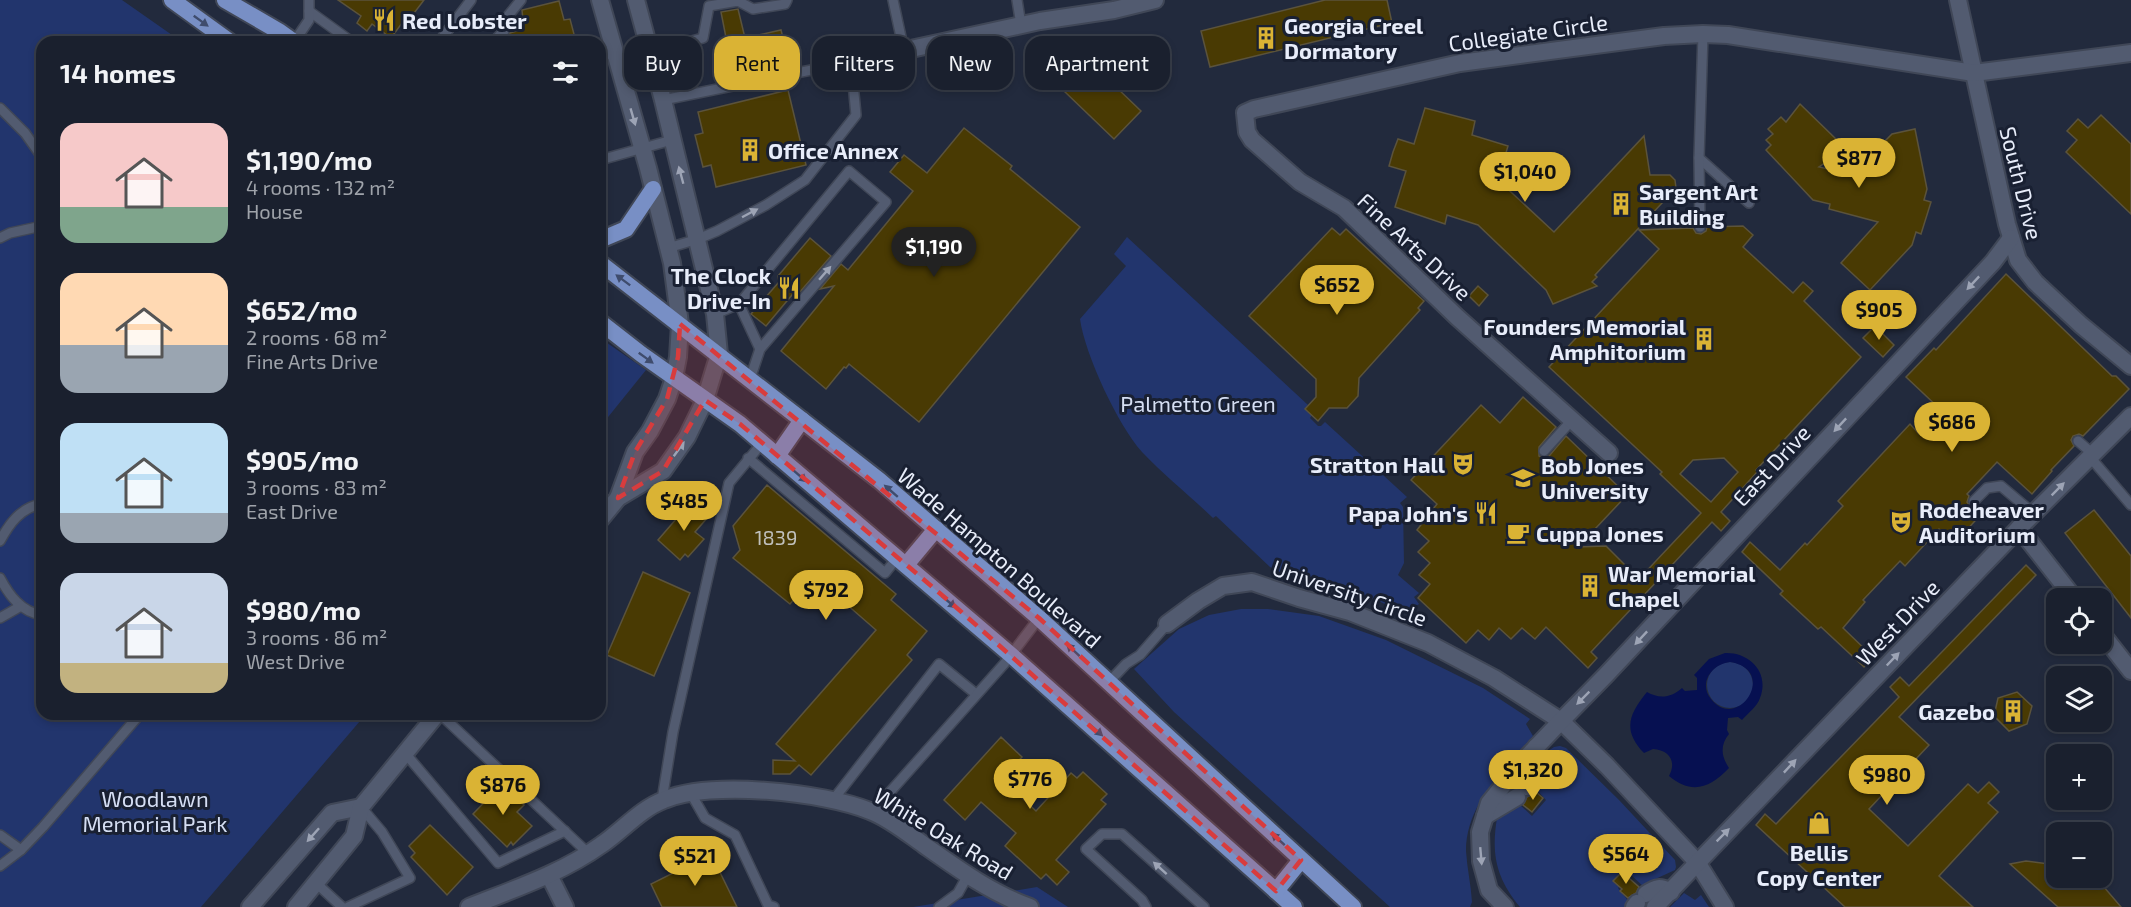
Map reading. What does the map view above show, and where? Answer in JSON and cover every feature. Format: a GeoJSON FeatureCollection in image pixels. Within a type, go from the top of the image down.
{"type":"FeatureCollection","features":[{"type":"Feature","properties":{"kind":"main road"},"geometry":{"type":"LineString","coordinates":[[172,0],[222,36]]}},
{"type":"Feature","properties":{"kind":"main road"},"geometry":{"type":"LineString","coordinates":[[227,1],[286,36]]}},
{"type":"Feature","properties":{"kind":"main road"},"geometry":{"type":"LineString","coordinates":[[606,237],[626,229],[653,189]]}},
{"type":"Feature","properties":{"kind":"main road","name":"Wade Hampton Boulevard"},"geometry":{"type":"LineString","coordinates":[[606,268],[879,480],[1039,618],[1353,907]]}},
{"type":"Feature","properties":{"kind":"main road"},"geometry":{"type":"LineString","coordinates":[[606,327],[674,378],[740,423],[1011,655],[1294,907]]}},
{"type":"Feature","properties":{"kind":"main road"},"geometry":{"type":"LineString","coordinates":[[777,456],[802,420]]}},
{"type":"Feature","properties":{"kind":"main road"},"geometry":{"type":"LineString","coordinates":[[901,561],[936,529]]}},
{"type":"Feature","properties":{"kind":"main road"},"geometry":{"type":"LineString","coordinates":[[1276,891],[1301,860]]}},
{"type":"Feature","properties":{"kind":"street"},"geometry":{"type":"LineString","coordinates":[[600,0],[605,36]]}},
{"type":"Feature","properties":{"kind":"street"},"geometry":{"type":"LineString","coordinates":[[636,0],[646,36]]}},
{"type":"Feature","properties":{"kind":"street"},"geometry":{"type":"LineString","coordinates":[[915,49],[1109,5],[1155,0]]}},
{"type":"Feature","properties":{"kind":"street","name":"South Drive"},"geometry":{"type":"LineString","coordinates":[[1958,0],[2011,238],[2018,260],[2035,282],[2081,325],[2131,366]]}},
{"type":"Feature","properties":{"kind":"street","name":"Collegiate Circle"},"geometry":{"type":"LineString","coordinates":[[1244,123],[1245,113],[1254,109],[1460,63],[1664,36],[1728,35],[1974,73],[2131,53]]}},
{"type":"Feature","properties":{"kind":"street"},"geometry":{"type":"LineString","coordinates":[[607,55],[642,148],[668,248],[680,324],[678,357],[667,399],[650,431],[634,452],[618,498]]}},
{"type":"Feature","properties":{"kind":"street"},"geometry":{"type":"LineString","coordinates":[[606,513],[618,498],[663,471],[687,437],[705,400],[719,354],[715,314],[660,90]]}},
{"type":"Feature","properties":{"kind":"street","name":"Fine Arts Drive"},"geometry":{"type":"LineString","coordinates":[[1244,123],[1246,132],[1252,140],[1299,182],[1344,208],[1457,317],[1609,453]]}},
{"type":"Feature","properties":{"kind":"street","name":"East Drive"},"geometry":{"type":"LineString","coordinates":[[1485,816],[1489,803],[1536,747],[1614,667],[1993,262],[2011,238]]}},
{"type":"Feature","properties":{"kind":"street","name":"West Drive"},"geometry":{"type":"LineString","coordinates":[[1643,903],[1655,888],[1661,887],[1671,892],[1697,862],[2033,513],[2131,416]]}},
{"type":"Feature","properties":{"kind":"street"},"geometry":{"type":"LineString","coordinates":[[2019,528],[2066,588]]}},
{"type":"Feature","properties":{"kind":"street","name":"University Circle"},"geometry":{"type":"LineString","coordinates":[[1167,624],[1223,586],[1252,582],[1350,612],[1428,643],[1494,678],[1561,721],[1607,766],[1697,862],[1725,907]]}},
{"type":"Feature","properties":{"kind":"street"},"geometry":{"type":"LineString","coordinates":[[2112,646],[2131,671]]}},
{"type":"Feature","properties":{"kind":"street"},"geometry":{"type":"LineString","coordinates":[[296,907],[354,836],[361,807],[434,720]]}},
{"type":"Feature","properties":{"kind":"street"},"geometry":{"type":"LineString","coordinates":[[1505,907],[1489,890],[1481,861],[1480,832],[1485,816],[1522,792],[1532,778],[1536,767],[1536,747]]}},
{"type":"Feature","properties":{"kind":"street","name":"White Oak Road"},"geometry":{"type":"LineString","coordinates":[[469,907],[549,875],[588,854],[637,816],[662,800],[690,792],[737,790],[799,793],[873,811],[968,875],[991,899],[1030,907]]}},
{"type":"Feature","properties":{"kind":"street"},"geometry":{"type":"LineString","coordinates":[[250,907],[332,813],[361,807]]}},
{"type":"Feature","properties":{"kind":"street"},"geometry":{"type":"LineString","coordinates":[[549,875],[565,907]]}},
{"type":"Feature","properties":{"kind":"street"},"geometry":{"type":"LineString","coordinates":[[1483,907],[1489,890]]}},
{"type":"Feature","properties":{"kind":"lane"},"geometry":{"type":"LineString","coordinates":[[298,36],[309,20],[309,0]]}},
{"type":"Feature","properties":{"kind":"lane"},"geometry":{"type":"LineString","coordinates":[[444,36],[471,0]]}},
{"type":"Feature","properties":{"kind":"lane"},"geometry":{"type":"LineString","coordinates":[[500,36],[504,31],[507,17],[521,0]]}},
{"type":"Feature","properties":{"kind":"lane"},"geometry":{"type":"LineString","coordinates":[[702,38],[709,3],[738,1],[753,9],[785,4],[787,0]]}},
{"type":"Feature","properties":{"kind":"lane"},"geometry":{"type":"LineString","coordinates":[[893,0],[901,36]]}},
{"type":"Feature","properties":{"kind":"lane"},"geometry":{"type":"LineString","coordinates":[[1017,0],[1021,25]]}},
{"type":"Feature","properties":{"kind":"lane"},"geometry":{"type":"LineString","coordinates":[[309,11],[344,36]]}},
{"type":"Feature","properties":{"kind":"lane"},"geometry":{"type":"LineString","coordinates":[[1700,227],[1699,158],[1703,34]]}},
{"type":"Feature","properties":{"kind":"lane"},"geometry":{"type":"LineString","coordinates":[[663,100],[812,70]]}},
{"type":"Feature","properties":{"kind":"lane"},"geometry":{"type":"LineString","coordinates":[[668,248],[698,239],[766,204],[806,180],[856,115],[854,90]]}},
{"type":"Feature","properties":{"kind":"lane"},"geometry":{"type":"LineString","coordinates":[[0,108],[25,133],[36,149]]}},
{"type":"Feature","properties":{"kind":"lane"},"geometry":{"type":"LineString","coordinates":[[606,158],[672,140]]}},
{"type":"Feature","properties":{"kind":"lane"},"geometry":{"type":"LineString","coordinates":[[1699,158],[1749,203]]}},
{"type":"Feature","properties":{"kind":"lane"},"geometry":{"type":"LineString","coordinates":[[715,314],[739,303],[849,171],[886,202],[760,349],[750,380]]}},
{"type":"Feature","properties":{"kind":"lane"},"geometry":{"type":"LineString","coordinates":[[0,238],[10,233],[36,227]]}},
{"type":"Feature","properties":{"kind":"lane"},"geometry":{"type":"LineString","coordinates":[[739,303],[760,349]]}},
{"type":"Feature","properties":{"kind":"lane"},"geometry":{"type":"LineString","coordinates":[[1544,451],[1572,420]]}},
{"type":"Feature","properties":{"kind":"lane"},"geometry":{"type":"LineString","coordinates":[[2078,441],[2131,505]]}},
{"type":"Feature","properties":{"kind":"lane"},"geometry":{"type":"LineString","coordinates":[[662,800],[673,732],[729,483],[762,442]]}},
{"type":"Feature","properties":{"kind":"lane"},"geometry":{"type":"LineString","coordinates":[[748,458],[885,573],[901,561]]}},
{"type":"Feature","properties":{"kind":"lane"},"geometry":{"type":"LineString","coordinates":[[1974,501],[1987,488],[2001,486],[2033,513]]}},
{"type":"Feature","properties":{"kind":"lane"},"geometry":{"type":"LineString","coordinates":[[0,541],[8,526],[21,513],[36,507]]}},
{"type":"Feature","properties":{"kind":"lane"},"geometry":{"type":"LineString","coordinates":[[0,578],[8,594],[21,606],[36,612]]}},
{"type":"Feature","properties":{"kind":"lane"},"geometry":{"type":"LineString","coordinates":[[0,618],[21,606]]}},
{"type":"Feature","properties":{"kind":"lane"},"geometry":{"type":"LineString","coordinates":[[873,811],[1011,655],[1039,618]]}},
{"type":"Feature","properties":{"kind":"lane","name":"University Circle"},"geometry":{"type":"LineString","coordinates":[[1108,683],[1126,664],[1140,655],[1167,624]]}},
{"type":"Feature","properties":{"kind":"lane"},"geometry":{"type":"LineString","coordinates":[[832,800],[939,664],[976,694]]}},
{"type":"Feature","properties":{"kind":"lane"},"geometry":{"type":"LineString","coordinates":[[0,866],[21,850],[135,720]]}},
{"type":"Feature","properties":{"kind":"lane"},"geometry":{"type":"LineString","coordinates":[[445,720],[588,854]]}},
{"type":"Feature","properties":{"kind":"lane"},"geometry":{"type":"LineString","coordinates":[[405,753],[498,863],[565,831]]}},
{"type":"Feature","properties":{"kind":"lane"},"geometry":{"type":"LineString","coordinates":[[690,792],[705,818],[735,835],[768,905],[774,907]]}},
{"type":"Feature","properties":{"kind":"lane"},"geometry":{"type":"LineString","coordinates":[[348,907],[410,878],[382,832],[361,807]]}},
{"type":"Feature","properties":{"kind":"lane"},"geometry":{"type":"LineString","coordinates":[[1146,907],[1142,900],[1086,849],[1102,834],[1122,834],[1204,907]]}},
{"type":"Feature","properties":{"kind":"lane"},"geometry":{"type":"LineString","coordinates":[[0,835],[21,850]]}},
{"type":"Feature","properties":{"kind":"lane"},"geometry":{"type":"LineString","coordinates":[[939,907],[958,893],[968,875]]}},
{"type":"Feature","properties":{"kind":"lane"},"geometry":{"type":"LineString","coordinates":[[315,882],[342,907]]}},
{"type":"Feature","properties":{"kind":"highlighted area"},"geometry":{"type":"Polygon","coordinates":[[[680,324],[1039,618],[1301,860],[1276,891],[949,601],[740,424],[705,400],[663,471],[618,498],[635,452],[667,399],[678,357],[680,324]]]}},
{"type":"Feature","properties":{"kind":"green space","name":"Woodlawn Memorial Park"},"geometry":{"type":"Polygon","coordinates":[[[0,0],[122,0],[173,36],[36,36],[36,720],[361,720],[201,907],[0,907],[0,0]]]}},
{"type":"Feature","properties":{"kind":"green space","name":"Palmetto Green"},"geometry":{"type":"Polygon","coordinates":[[[1127,237],[1308,405],[1305,409],[1312,415],[1310,418],[1318,426],[1325,422],[1407,497],[1400,503],[1403,507],[1404,563],[1398,575],[1419,593],[1414,597],[1419,604],[1406,612],[1396,611],[1360,594],[1280,572],[1270,567],[1216,516],[1213,518],[1142,452],[1113,408],[1095,370],[1080,319],[1126,266],[1114,254],[1127,237]]]}},
{"type":"Feature","properties":{"kind":"green space"},"geometry":{"type":"Polygon","coordinates":[[[606,342],[646,370],[606,420],[606,342]]]}},
{"type":"Feature","properties":{"kind":"green space"},"geometry":{"type":"Polygon","coordinates":[[[1241,609],[1268,609],[1319,616],[1386,640],[1483,688],[1530,719],[1526,724],[1533,736],[1499,774],[1480,802],[1473,818],[1466,851],[1472,902],[1470,907],[1390,907],[1174,712],[1134,669],[1179,629],[1209,615],[1241,609]]]}},
{"type":"Feature","properties":{"kind":"green space"},"geometry":{"type":"Polygon","coordinates":[[[1730,662],[1746,669],[1753,685],[1746,701],[1730,708],[1714,701],[1707,685],[1714,669],[1730,662]]]}},
{"type":"Feature","properties":{"kind":"green space"},"geometry":{"type":"Polygon","coordinates":[[[1560,746],[1566,748],[1619,800],[1675,860],[1675,870],[1651,881],[1645,888],[1631,875],[1618,888],[1630,903],[1627,907],[1520,907],[1505,886],[1495,854],[1497,818],[1519,804],[1532,816],[1546,800],[1533,786],[1545,753],[1560,746]]]}},
{"type":"Feature","properties":{"kind":"green space"},"geometry":{"type":"Polygon","coordinates":[[[1037,887],[1068,907],[913,907],[1037,887]]]}},
{"type":"Feature","properties":{"kind":"green space"},"geometry":{"type":"Polygon","coordinates":[[[1684,893],[1695,900],[1701,895],[1709,907],[1670,907],[1684,893]]]}},
{"type":"Feature","properties":{"kind":"shaded area"},"geometry":{"type":"Polygon","coordinates":[[[1725,653],[1742,656],[1755,665],[1760,672],[1762,689],[1757,704],[1742,720],[1738,717],[1728,718],[1729,734],[1724,742],[1723,751],[1729,768],[1708,784],[1700,787],[1685,786],[1669,776],[1672,761],[1667,754],[1653,749],[1644,753],[1637,745],[1630,722],[1647,692],[1656,696],[1665,696],[1674,694],[1682,688],[1685,691],[1697,690],[1697,678],[1694,675],[1709,659],[1725,653]],[[1730,662],[1718,666],[1709,675],[1707,693],[1722,708],[1732,709],[1742,704],[1749,696],[1753,686],[1752,676],[1744,667],[1730,662]]]}},
{"type":"Feature","properties":{"kind":"building","name":"Red Lobster"},"geometry":{"type":"Polygon","coordinates":[[[338,0],[424,0],[405,25],[402,23],[392,36],[388,36],[372,24],[367,31],[357,23],[361,16],[338,0]]]}},
{"type":"Feature","properties":{"kind":"building","name":"Georgia Creel Dormatory"},"geometry":{"type":"Polygon","coordinates":[[[1325,0],[1387,0],[1392,23],[1210,67],[1201,31],[1325,0]]]}},
{"type":"Feature","properties":{"kind":"building"},"geometry":{"type":"Polygon","coordinates":[[[559,1],[564,20],[570,19],[574,36],[508,36],[520,30],[518,21],[523,20],[522,10],[559,1]]]}},
{"type":"Feature","properties":{"kind":"building"},"geometry":{"type":"Polygon","coordinates":[[[738,9],[745,36],[726,36],[721,12],[738,9]]]}},
{"type":"Feature","properties":{"kind":"building"},"geometry":{"type":"Polygon","coordinates":[[[781,30],[782,36],[754,36],[781,30]]]}},
{"type":"Feature","properties":{"kind":"building","name":"Office Annex"},"geometry":{"type":"Polygon","coordinates":[[[788,90],[806,165],[716,187],[711,165],[703,167],[695,135],[703,133],[698,112],[788,90]]]}},
{"type":"Feature","properties":{"kind":"building"},"geometry":{"type":"Polygon","coordinates":[[[1119,90],[1141,111],[1114,139],[1064,91],[1119,90]]]}},
{"type":"Feature","properties":{"kind":"building"},"geometry":{"type":"Polygon","coordinates":[[[1800,104],[1839,142],[1826,153],[1832,158],[1819,167],[1854,175],[1867,161],[1886,149],[1885,141],[1892,134],[1915,129],[1927,189],[1924,200],[1931,202],[1921,234],[1916,232],[1912,245],[1870,290],[1841,263],[1878,222],[1829,209],[1830,204],[1813,200],[1766,150],[1771,145],[1766,140],[1773,134],[1768,129],[1781,117],[1786,122],[1800,104]]]}},
{"type":"Feature","properties":{"kind":"building"},"geometry":{"type":"Polygon","coordinates":[[[1425,108],[1475,121],[1472,135],[1508,146],[1498,180],[1554,232],[1644,136],[1650,175],[1670,175],[1675,180],[1676,188],[1595,275],[1597,277],[1592,282],[1597,286],[1553,304],[1546,290],[1478,225],[1447,215],[1445,224],[1395,207],[1406,171],[1389,166],[1393,152],[1398,139],[1414,144],[1425,108]]]}},
{"type":"Feature","properties":{"kind":"building"},"geometry":{"type":"Polygon","coordinates":[[[2101,115],[2131,144],[2131,214],[2066,152],[2077,140],[2067,131],[2078,119],[2088,128],[2101,115]]]}},
{"type":"Feature","properties":{"kind":"building"},"geometry":{"type":"Polygon","coordinates":[[[964,128],[1012,166],[1010,169],[1080,227],[919,422],[849,364],[826,389],[781,351],[834,286],[820,289],[841,264],[848,270],[913,191],[890,172],[904,155],[927,173],[964,128]]]}},
{"type":"Feature","properties":{"kind":"building"},"geometry":{"type":"Polygon","coordinates":[[[1743,226],[1753,235],[1743,247],[1793,293],[1803,282],[1813,291],[1804,301],[1861,357],[1756,470],[1758,471],[1721,512],[1730,521],[1721,531],[1712,522],[1591,652],[1597,658],[1588,668],[1546,627],[1535,639],[1522,628],[1511,639],[1499,628],[1489,640],[1478,630],[1466,643],[1418,598],[1430,584],[1419,575],[1430,563],[1418,552],[1429,541],[1417,530],[1437,504],[1411,480],[1481,405],[1500,423],[1523,397],[1556,427],[1539,447],[1539,456],[1543,458],[1549,456],[1566,436],[1627,495],[1578,547],[1606,546],[1639,579],[1701,513],[1660,474],[1662,472],[1549,367],[1659,249],[1639,230],[1693,228],[1696,233],[1701,234],[1706,231],[1707,227],[1743,226]],[[1724,458],[1693,460],[1680,474],[1711,502],[1738,472],[1724,458]]]}},
{"type":"Feature","properties":{"kind":"building"},"geometry":{"type":"Polygon","coordinates":[[[1332,228],[1340,235],[1346,229],[1424,301],[1418,308],[1420,310],[1359,378],[1358,396],[1347,408],[1329,408],[1318,421],[1305,409],[1316,397],[1316,379],[1249,316],[1332,228]]]}},
{"type":"Feature","properties":{"kind":"building","name":"The Clock Drive-In"},"geometry":{"type":"Polygon","coordinates":[[[810,238],[831,256],[799,293],[792,295],[766,326],[751,314],[779,282],[778,276],[810,238]]]}},
{"type":"Feature","properties":{"kind":"building"},"geometry":{"type":"Polygon","coordinates":[[[2006,274],[2112,376],[2116,376],[2129,389],[2083,436],[2079,434],[2073,436],[2071,440],[2074,446],[2032,494],[1997,462],[1967,494],[1969,496],[1967,502],[1970,506],[1975,508],[1979,506],[1984,511],[1954,544],[1939,529],[1905,566],[1900,561],[1863,600],[1865,602],[1843,628],[1873,657],[1864,667],[1821,627],[1818,629],[1780,594],[1783,591],[1742,552],[1750,542],[1780,570],[1843,506],[1838,501],[1910,424],[1919,434],[1941,410],[1906,377],[1934,348],[1936,350],[2006,274]]]}},
{"type":"Feature","properties":{"kind":"building"},"geometry":{"type":"Polygon","coordinates":[[[1478,286],[1488,295],[1479,306],[1469,296],[1478,286]]]}},
{"type":"Feature","properties":{"kind":"building"},"geometry":{"type":"Polygon","coordinates":[[[1875,326],[1894,345],[1883,357],[1863,338],[1875,326]]]}},
{"type":"Feature","properties":{"kind":"building"},"geometry":{"type":"Polygon","coordinates":[[[767,485],[896,594],[891,600],[927,631],[907,655],[912,660],[811,775],[799,765],[790,774],[773,774],[773,760],[795,761],[776,744],[876,630],[814,576],[790,604],[733,558],[740,550],[733,526],[767,485]]]}},
{"type":"Feature","properties":{"kind":"building"},"geometry":{"type":"Polygon","coordinates":[[[688,502],[708,517],[695,532],[704,539],[688,557],[685,554],[680,560],[658,540],[688,502]]]}},
{"type":"Feature","properties":{"kind":"building"},"geometry":{"type":"Polygon","coordinates":[[[2094,510],[2131,556],[2131,618],[2112,594],[2112,588],[2108,588],[2065,533],[2094,510]]]}},
{"type":"Feature","properties":{"kind":"building"},"geometry":{"type":"Polygon","coordinates":[[[2026,565],[2036,575],[1899,717],[1929,745],[1869,809],[1908,846],[1968,784],[1978,793],[1989,782],[1999,792],[1988,803],[1998,812],[1939,876],[1973,907],[1845,907],[1756,825],[1765,814],[1776,824],[1899,697],[1890,687],[1900,677],[1909,686],[2026,565]]]}},
{"type":"Feature","properties":{"kind":"building"},"geometry":{"type":"Polygon","coordinates":[[[643,572],[690,593],[654,676],[607,655],[643,572]]]}},
{"type":"Feature","properties":{"kind":"building","name":"Gazebo"},"geometry":{"type":"Polygon","coordinates":[[[2017,692],[2032,706],[2027,724],[2009,731],[1994,716],[1998,698],[2017,692]]]}},
{"type":"Feature","properties":{"kind":"building"},"geometry":{"type":"Polygon","coordinates":[[[1001,737],[1022,757],[1002,779],[1036,811],[1071,773],[1077,778],[1083,772],[1107,794],[1101,800],[1106,804],[1056,860],[1069,872],[1057,885],[1046,874],[1041,879],[1005,846],[1016,833],[981,802],[965,820],[944,800],[1001,737]]]}},
{"type":"Feature","properties":{"kind":"building"},"geometry":{"type":"Polygon","coordinates":[[[502,784],[524,805],[517,812],[532,826],[513,845],[511,842],[507,847],[473,814],[502,784]]]}},
{"type":"Feature","properties":{"kind":"building"},"geometry":{"type":"Polygon","coordinates":[[[1536,792],[1543,798],[1532,812],[1523,805],[1527,797],[1536,792]]]}},
{"type":"Feature","properties":{"kind":"building"},"geometry":{"type":"Polygon","coordinates":[[[430,825],[473,867],[447,895],[411,857],[415,853],[409,846],[430,825]]]}},
{"type":"Feature","properties":{"kind":"building"},"geometry":{"type":"Polygon","coordinates":[[[711,854],[737,907],[662,907],[651,884],[711,854]]]}},
{"type":"Feature","properties":{"kind":"building"},"geometry":{"type":"Polygon","coordinates":[[[2026,861],[2046,864],[2046,888],[2105,888],[2121,907],[2058,907],[2010,864],[2026,861]]]}},
{"type":"Feature","properties":{"kind":"building"},"geometry":{"type":"Polygon","coordinates":[[[1622,872],[1639,887],[1636,893],[1628,898],[1613,881],[1622,872]]]}},
{"type":"Feature","properties":{"kind":"place","name":"Red Lobster"},"geometry":{"type":"Point","coordinates":[384,20]}},
{"type":"Feature","properties":{"kind":"place","name":"Georgia Creel Dormatory"},"geometry":{"type":"Point","coordinates":[1266,38]}},
{"type":"Feature","properties":{"kind":"place","name":"Office Annex"},"geometry":{"type":"Point","coordinates":[750,150]}},
{"type":"Feature","properties":{"kind":"place","name":"Sargent Art Building"},"geometry":{"type":"Point","coordinates":[1621,204]}},
{"type":"Feature","properties":{"kind":"place","name":"The Clock Drive-In"},"geometry":{"type":"Point","coordinates":[789,288]}},
{"type":"Feature","properties":{"kind":"place","name":"Founders Memorial Amphitorium"},"geometry":{"type":"Point","coordinates":[1704,339]}},
{"type":"Feature","properties":{"kind":"place","name":"Stratton Hall"},"geometry":{"type":"Point","coordinates":[1463,464]}},
{"type":"Feature","properties":{"kind":"place","name":"Bob Jones University"},"geometry":{"type":"Point","coordinates":[1523,478]}},
{"type":"Feature","properties":{"kind":"place","name":"Papa John's"},"geometry":{"type":"Point","coordinates":[1486,513]}},
{"type":"Feature","properties":{"kind":"place","name":"Rodeheaver Auditorium"},"geometry":{"type":"Point","coordinates":[1901,522]}},
{"type":"Feature","properties":{"kind":"place","name":"Cuppa Jones"},"geometry":{"type":"Point","coordinates":[1518,533]}},
{"type":"Feature","properties":{"kind":"place","name":"War Memorial Chapel"},"geometry":{"type":"Point","coordinates":[1590,586]}},
{"type":"Feature","properties":{"kind":"place","name":"Gazebo"},"geometry":{"type":"Point","coordinates":[2013,711]}},
{"type":"Feature","properties":{"kind":"place","name":"Bellis Copy Center"},"geometry":{"type":"Point","coordinates":[1819,823]}}]}
